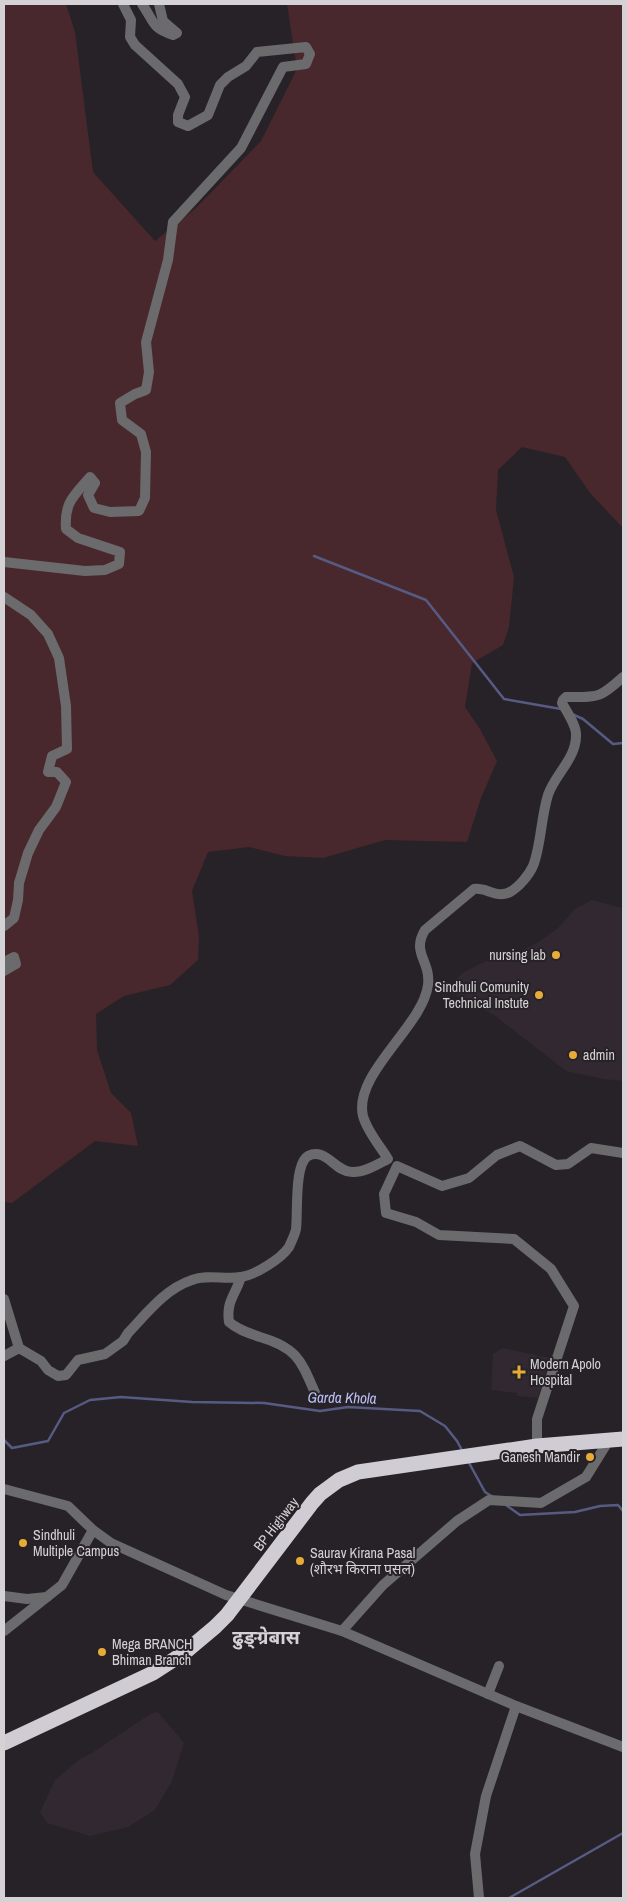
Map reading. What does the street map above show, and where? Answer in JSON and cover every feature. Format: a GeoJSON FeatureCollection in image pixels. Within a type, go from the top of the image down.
{"type":"FeatureCollection","features":[{"type":"Feature","properties":{"kind":"highway","name":"BP Highway"},"geometry":{"type":"LineString","coordinates":[[4,1743],[153,1673],[184,1654],[216,1628],[320,1494],[339,1480],[358,1472],[537,1446],[616,1439]]}},
{"type":"Feature","properties":{"kind":"street"},"geometry":{"type":"LineString","coordinates":[[4,562],[85,571],[105,570],[119,564],[120,552],[78,538],[66,528],[65,513],[70,501],[90,477],[95,483],[88,495],[94,508],[110,512],[139,512],[144,498],[146,452],[141,434],[122,420],[120,403],[146,390],[149,372],[146,342],[168,260],[173,222],[241,148],[283,67],[306,64],[310,54],[306,47],[257,52],[246,66],[228,77],[220,85],[208,115],[188,126],[178,122],[178,115],[185,97],[178,84],[135,45],[130,37],[131,20],[123,4]]}},
{"type":"Feature","properties":{"kind":"street"},"geometry":{"type":"LineString","coordinates":[[142,4],[160,31],[173,35],[177,33],[163,21],[159,4]]}},
{"type":"Feature","properties":{"kind":"street"},"geometry":{"type":"LineString","coordinates":[[4,597],[31,615],[48,634],[59,658],[66,706],[67,749],[52,756],[48,772],[57,772],[66,782],[56,807],[39,830],[28,853],[19,882],[14,918],[4,926]]}},
{"type":"Feature","properties":{"kind":"street"},"geometry":{"type":"LineString","coordinates":[[623,677],[606,693],[594,697],[566,698],[563,700],[562,703],[576,732],[576,742],[573,751],[548,794],[533,867],[523,881],[510,892],[500,895],[478,888],[425,930],[418,946],[426,963],[428,985],[419,1010],[369,1081],[363,1102],[363,1116],[388,1160],[397,1166],[442,1186],[469,1178],[497,1155],[520,1146],[556,1165],[568,1164],[591,1148],[623,1153]]}},
{"type":"Feature","properties":{"kind":"street"},"geometry":{"type":"LineString","coordinates":[[4,962],[14,957],[16,964],[4,971]]}},
{"type":"Feature","properties":{"kind":"street"},"geometry":{"type":"LineString","coordinates":[[4,1299],[19,1348],[41,1361],[48,1370],[58,1376],[66,1375],[78,1360],[105,1354],[123,1341],[128,1332],[168,1292],[192,1279],[218,1276],[241,1277],[253,1273],[272,1262],[288,1248],[296,1231],[299,1177],[302,1163],[306,1157],[315,1154],[324,1156],[342,1170],[352,1172],[363,1170],[388,1160]]}},
{"type":"Feature","properties":{"kind":"street"},"geometry":{"type":"LineString","coordinates":[[397,1166],[384,1194],[386,1213],[416,1222],[439,1235],[514,1239],[551,1269],[574,1306],[537,1419],[537,1446]]}},
{"type":"Feature","properties":{"kind":"street"},"geometry":{"type":"LineString","coordinates":[[241,1277],[228,1305],[229,1322],[234,1327],[246,1332],[281,1343],[294,1353],[303,1363],[316,1395]]}},
{"type":"Feature","properties":{"kind":"street"},"geometry":{"type":"LineString","coordinates":[[4,1356],[19,1348]]}},
{"type":"Feature","properties":{"kind":"street"},"geometry":{"type":"LineString","coordinates":[[342,1631],[383,1585],[457,1521],[489,1500],[541,1502],[586,1477],[616,1439]]}},
{"type":"Feature","properties":{"kind":"street"},"geometry":{"type":"LineString","coordinates":[[4,1488],[68,1506],[93,1530],[111,1543],[226,1594],[342,1631],[516,1706],[623,1747]]}},
{"type":"Feature","properties":{"kind":"street"},"geometry":{"type":"LineString","coordinates":[[4,1631],[62,1585],[93,1530]]}},
{"type":"Feature","properties":{"kind":"street"},"geometry":{"type":"LineString","coordinates":[[4,1596],[27,1599],[48,1597]]}},
{"type":"Feature","properties":{"kind":"street"},"geometry":{"type":"LineString","coordinates":[[488,1694],[499,1666]]}},
{"type":"Feature","properties":{"kind":"street"},"geometry":{"type":"LineString","coordinates":[[479,1898],[475,1854],[486,1796],[516,1706]]}},
{"type":"Feature","properties":{"kind":"shaded area"},"geometry":{"type":"Polygon","coordinates":[[[4,4],[66,4],[75,32],[93,172],[155,241],[196,208],[261,141],[297,69],[287,4],[623,4],[623,528],[590,493],[565,457],[522,447],[498,470],[496,510],[514,577],[509,627],[503,645],[472,663],[465,707],[480,729],[497,761],[481,798],[467,842],[385,840],[323,858],[285,856],[249,847],[208,852],[192,891],[199,937],[198,960],[170,985],[124,996],[96,1014],[97,1050],[111,1093],[131,1113],[138,1146],[95,1141],[12,1203],[4,1202],[4,4]]]}},
{"type":"Feature","properties":{"kind":"shaded area","name":"Sindhuli Comunity Technical Instute"},"geometry":{"type":"Polygon","coordinates":[[[592,900],[623,908],[623,1081],[566,1071],[494,1015],[445,989],[464,972],[484,962],[514,954],[537,943],[558,928],[575,909],[592,900]]]}},
{"type":"Feature","properties":{"kind":"shaded area","name":"Modern Apolo Hospital"},"geometry":{"type":"Polygon","coordinates":[[[502,1348],[550,1358],[538,1398],[517,1396],[517,1393],[491,1390],[493,1354],[502,1348]]]}},
{"type":"Feature","properties":{"kind":"shaded area"},"geometry":{"type":"Polygon","coordinates":[[[158,1712],[184,1743],[172,1781],[155,1810],[128,1827],[90,1836],[47,1823],[40,1812],[55,1780],[80,1759],[152,1713],[158,1712]]]}},
{"type":"Feature","properties":{"kind":"waterway"},"geometry":{"type":"LineString","coordinates":[[314,556],[426,600],[504,699],[561,709]]}},
{"type":"Feature","properties":{"kind":"waterway"},"geometry":{"type":"LineString","coordinates":[[572,714],[583,719],[613,744],[623,743]]}},
{"type":"Feature","properties":{"kind":"waterway","name":"Garda Khola"},"geometry":{"type":"LineString","coordinates":[[4,1440],[12,1448],[48,1441],[64,1413],[90,1400],[121,1397],[192,1402],[264,1403],[320,1411],[348,1407],[420,1411],[445,1426],[463,1452]]}},
{"type":"Feature","properties":{"kind":"waterway","name":"Garda Khola"},"geometry":{"type":"LineString","coordinates":[[468,1461],[485,1492],[493,1497]]}},
{"type":"Feature","properties":{"kind":"waterway","name":"Garda Khola"},"geometry":{"type":"LineString","coordinates":[[506,1505],[520,1515],[575,1512],[600,1506],[618,1505],[623,1511]]}},
{"type":"Feature","properties":{"kind":"waterway"},"geometry":{"type":"LineString","coordinates":[[509,1898],[623,1833]]}},
{"type":"Feature","properties":{"kind":"place","name":"nursing lab"},"geometry":{"type":"Point","coordinates":[556,955]}},
{"type":"Feature","properties":{"kind":"place","name":"Sindhuli Comunity Technical Instute"},"geometry":{"type":"Point","coordinates":[539,995]}},
{"type":"Feature","properties":{"kind":"place","name":"admin"},"geometry":{"type":"Point","coordinates":[573,1055]}},
{"type":"Feature","properties":{"kind":"place","name":"Modern Apolo Hospital"},"geometry":{"type":"Point","coordinates":[519,1372]}},
{"type":"Feature","properties":{"kind":"place","name":"Ganesh Mandir"},"geometry":{"type":"Point","coordinates":[590,1457]}},
{"type":"Feature","properties":{"kind":"place","name":"Sindhuli Multiple Campus"},"geometry":{"type":"Point","coordinates":[23,1543]}},
{"type":"Feature","properties":{"kind":"place","name":"Saurav Kirana Pasal (शौरभ किराना पसल)"},"geometry":{"type":"Point","coordinates":[300,1561]}},
{"type":"Feature","properties":{"kind":"place","name":"Mega BRANCH Bhiman Branch"},"geometry":{"type":"Point","coordinates":[102,1652]}},
{"type":"Feature","properties":{"kind":"district","name":"ढुङ्ग्रेबास"},"geometry":{"type":"Point","coordinates":[266,1637]}}]}
